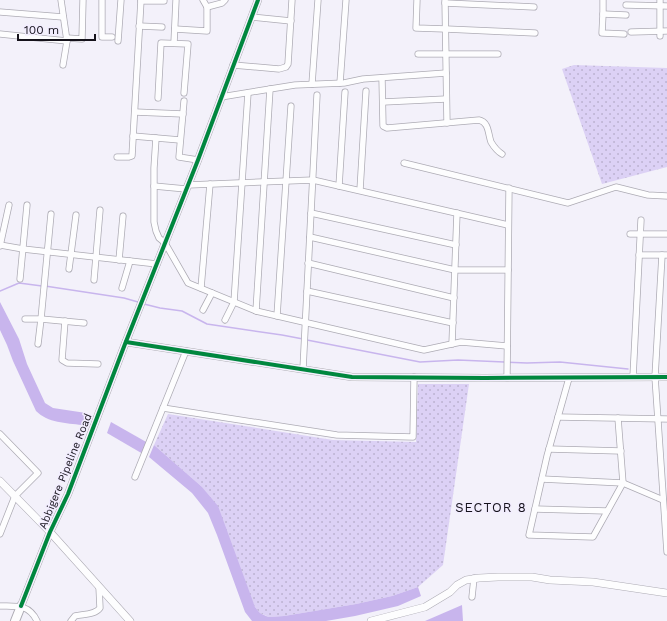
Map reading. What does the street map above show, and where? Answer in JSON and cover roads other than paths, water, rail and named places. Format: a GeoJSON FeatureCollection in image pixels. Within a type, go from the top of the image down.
{"type":"FeatureCollection","features":[{"type":"Feature","properties":{"kind":"main road","name":"Abbigere Pipeline Road"},"geometry":{"type":"LineString","coordinates":[[16,621],[21,606]]}},
{"type":"Feature","properties":{"kind":"street"},"geometry":{"type":"LineString","coordinates":[[60,0],[67,39],[63,65]]}},
{"type":"Feature","properties":{"kind":"street"},"geometry":{"type":"LineString","coordinates":[[0,34],[82,39],[83,0]]}},
{"type":"Feature","properties":{"kind":"street"},"geometry":{"type":"LineString","coordinates":[[102,0],[102,36],[112,37]]}},
{"type":"Feature","properties":{"kind":"street"},"geometry":{"type":"LineString","coordinates":[[118,41],[121,0]]}},
{"type":"Feature","properties":{"kind":"street"},"geometry":{"type":"LineString","coordinates":[[174,43],[176,0]]}},
{"type":"Feature","properties":{"kind":"street"},"geometry":{"type":"LineString","coordinates":[[175,29],[207,31],[207,7],[203,0]]}},
{"type":"Feature","properties":{"kind":"street"},"geometry":{"type":"LineString","coordinates":[[207,7],[222,3],[224,0]]}},
{"type":"Feature","properties":{"kind":"street","name":"Abbigere Pipeline Road"},"geometry":{"type":"LineString","coordinates":[[21,606],[50,532],[68,494],[141,303],[198,160],[258,0]]}},
{"type":"Feature","properties":{"kind":"street"},"geometry":{"type":"LineString","coordinates":[[233,65],[279,69],[286,67],[288,64],[292,0]]}},
{"type":"Feature","properties":{"kind":"street"},"geometry":{"type":"LineString","coordinates":[[312,84],[318,0]]}},
{"type":"Feature","properties":{"kind":"street"},"geometry":{"type":"LineString","coordinates":[[340,83],[346,0]]}},
{"type":"Feature","properties":{"kind":"street"},"geometry":{"type":"LineString","coordinates":[[417,0],[416,28],[535,33]]}},
{"type":"Feature","properties":{"kind":"street"},"geometry":{"type":"LineString","coordinates":[[603,0],[602,33],[624,34]]}},
{"type":"Feature","properties":{"kind":"street"},"geometry":{"type":"LineString","coordinates":[[117,157],[132,156],[141,1],[164,1]]}},
{"type":"Feature","properties":{"kind":"street"},"geometry":{"type":"LineString","coordinates":[[447,123],[445,2],[534,8]]}},
{"type":"Feature","properties":{"kind":"street"},"geometry":{"type":"LineString","coordinates":[[660,3],[660,33]]}},
{"type":"Feature","properties":{"kind":"street"},"geometry":{"type":"LineString","coordinates":[[626,6],[660,3],[667,6]]}},
{"type":"Feature","properties":{"kind":"street"},"geometry":{"type":"LineString","coordinates":[[0,12],[63,17]]}},
{"type":"Feature","properties":{"kind":"street"},"geometry":{"type":"LineString","coordinates":[[603,14],[626,15]]}},
{"type":"Feature","properties":{"kind":"street"},"geometry":{"type":"LineString","coordinates":[[252,17],[291,21]]}},
{"type":"Feature","properties":{"kind":"street"},"geometry":{"type":"LineString","coordinates":[[139,26],[162,27]]}},
{"type":"Feature","properties":{"kind":"street"},"geometry":{"type":"LineString","coordinates":[[631,32],[660,33],[667,31]]}},
{"type":"Feature","properties":{"kind":"street"},"geometry":{"type":"LineString","coordinates":[[158,98],[161,43],[188,44],[184,92]]}},
{"type":"Feature","properties":{"kind":"street"},"geometry":{"type":"LineString","coordinates":[[418,54],[498,54]]}},
{"type":"Feature","properties":{"kind":"street"},"geometry":{"type":"LineString","coordinates":[[221,97],[295,85],[340,83],[446,73]]}},
{"type":"Feature","properties":{"kind":"street"},"geometry":{"type":"LineString","coordinates":[[382,78],[383,126],[387,128],[479,120],[486,124],[496,150],[502,154]]}},
{"type":"Feature","properties":{"kind":"street"},"geometry":{"type":"LineString","coordinates":[[256,311],[270,89]]}},
{"type":"Feature","properties":{"kind":"street"},"geometry":{"type":"LineString","coordinates":[[360,190],[366,91]]}},
{"type":"Feature","properties":{"kind":"street"},"geometry":{"type":"LineString","coordinates":[[339,186],[345,92]]}},
{"type":"Feature","properties":{"kind":"street"},"geometry":{"type":"LineString","coordinates":[[225,320],[234,302],[248,93]]}},
{"type":"Feature","properties":{"kind":"street"},"geometry":{"type":"LineString","coordinates":[[303,369],[317,95]]}},
{"type":"Feature","properties":{"kind":"street"},"geometry":{"type":"LineString","coordinates":[[383,102],[446,99]]}},
{"type":"Feature","properties":{"kind":"street"},"geometry":{"type":"LineString","coordinates":[[184,101],[179,157],[198,160]]}},
{"type":"Feature","properties":{"kind":"street"},"geometry":{"type":"LineString","coordinates":[[277,316],[291,106]]}},
{"type":"Feature","properties":{"kind":"street"},"geometry":{"type":"LineString","coordinates":[[135,112],[183,114]]}},
{"type":"Feature","properties":{"kind":"street"},"geometry":{"type":"LineString","coordinates":[[133,136],[180,140]]}},
{"type":"Feature","properties":{"kind":"street"},"geometry":{"type":"LineString","coordinates":[[156,138],[154,222],[159,238],[165,243],[188,283],[256,311],[424,350],[461,342],[507,346]]}},
{"type":"Feature","properties":{"kind":"street"},"geometry":{"type":"LineString","coordinates":[[404,164],[568,203],[616,187],[648,195],[667,196]]}},
{"type":"Feature","properties":{"kind":"street"},"geometry":{"type":"LineString","coordinates":[[154,186],[187,187],[210,184],[313,180],[508,225]]}},
{"type":"Feature","properties":{"kind":"street"},"geometry":{"type":"LineString","coordinates":[[201,288],[210,184]]}},
{"type":"Feature","properties":{"kind":"street"},"geometry":{"type":"LineString","coordinates":[[507,378],[509,188]]}},
{"type":"Feature","properties":{"kind":"street"},"geometry":{"type":"LineString","coordinates":[[9,205],[0,245],[23,249],[157,264]]}},
{"type":"Feature","properties":{"kind":"street"},"geometry":{"type":"LineString","coordinates":[[20,279],[27,205]]}},
{"type":"Feature","properties":{"kind":"street"},"geometry":{"type":"LineString","coordinates":[[94,280],[100,210]]}},
{"type":"Feature","properties":{"kind":"street"},"geometry":{"type":"LineString","coordinates":[[311,213],[456,245]]}},
{"type":"Feature","properties":{"kind":"street"},"geometry":{"type":"LineString","coordinates":[[452,344],[457,213]]}},
{"type":"Feature","properties":{"kind":"street"},"geometry":{"type":"LineString","coordinates":[[38,344],[51,214]]}},
{"type":"Feature","properties":{"kind":"street"},"geometry":{"type":"LineString","coordinates":[[69,269],[76,215]]}},
{"type":"Feature","properties":{"kind":"street"},"geometry":{"type":"LineString","coordinates":[[119,260],[123,216]]}},
{"type":"Feature","properties":{"kind":"street"},"geometry":{"type":"LineString","coordinates":[[633,377],[641,220]]}},
{"type":"Feature","properties":{"kind":"street"},"geometry":{"type":"LineString","coordinates":[[630,234],[667,234]]}},
{"type":"Feature","properties":{"kind":"street"},"geometry":{"type":"LineString","coordinates":[[310,237],[455,270],[508,270]]}},
{"type":"Feature","properties":{"kind":"street"},"geometry":{"type":"LineString","coordinates":[[639,255],[665,255],[655,377],[667,552]]}},
{"type":"Feature","properties":{"kind":"street"},"geometry":{"type":"LineString","coordinates":[[122,288],[130,261]]}},
{"type":"Feature","properties":{"kind":"street"},"geometry":{"type":"LineString","coordinates":[[308,263],[454,298]]}},
{"type":"Feature","properties":{"kind":"street"},"geometry":{"type":"LineString","coordinates":[[307,291],[453,323]]}},
{"type":"Feature","properties":{"kind":"street"},"geometry":{"type":"LineString","coordinates":[[203,310],[212,293]]}},
{"type":"Feature","properties":{"kind":"street"},"geometry":{"type":"LineString","coordinates":[[25,319],[84,323]]}},
{"type":"Feature","properties":{"kind":"street"},"geometry":{"type":"LineString","coordinates":[[65,321],[62,360],[67,363],[98,364]]}},
{"type":"Feature","properties":{"kind":"street"},"geometry":{"type":"LineString","coordinates":[[126,342],[352,377],[667,377]]}},
{"type":"Feature","properties":{"kind":"street"},"geometry":{"type":"LineString","coordinates":[[135,477],[186,351]]}},
{"type":"Feature","properties":{"kind":"street"},"geometry":{"type":"LineString","coordinates":[[163,408],[338,435],[413,437],[414,378]]}},
{"type":"Feature","properties":{"kind":"street"},"geometry":{"type":"LineString","coordinates":[[570,378],[549,449],[529,536],[593,537],[623,483],[618,418]]}},
{"type":"Feature","properties":{"kind":"street"},"geometry":{"type":"LineString","coordinates":[[558,417],[667,419]]}},
{"type":"Feature","properties":{"kind":"street"},"geometry":{"type":"LineString","coordinates":[[0,434],[38,472],[15,496],[0,534]]}},
{"type":"Feature","properties":{"kind":"street"},"geometry":{"type":"LineString","coordinates":[[549,449],[621,451]]}},
{"type":"Feature","properties":{"kind":"street"},"geometry":{"type":"LineString","coordinates":[[542,479],[623,483],[664,500]]}},
{"type":"Feature","properties":{"kind":"street"},"geometry":{"type":"LineString","coordinates":[[0,481],[50,532],[130,621]]}},
{"type":"Feature","properties":{"kind":"street"},"geometry":{"type":"LineString","coordinates":[[535,509],[607,512]]}},
{"type":"Feature","properties":{"kind":"street"},"geometry":{"type":"LineString","coordinates":[[371,621],[425,607],[450,592],[457,585],[474,578],[532,578],[593,582],[667,593]]}},
{"type":"Feature","properties":{"kind":"street"},"geometry":{"type":"LineString","coordinates":[[472,597],[474,578]]}},
{"type":"Feature","properties":{"kind":"street"},"geometry":{"type":"LineString","coordinates":[[72,621],[71,620],[75,616],[96,612],[99,610],[100,587]]}},
{"type":"Feature","properties":{"kind":"street"},"geometry":{"type":"LineString","coordinates":[[0,606],[21,606],[34,615],[38,621]]}},
{"type":"Feature","properties":{"kind":"waterway"},"geometry":{"type":"LineString","coordinates":[[0,291],[19,283],[42,286]]}},
{"type":"Feature","properties":{"kind":"waterway"},"geometry":{"type":"LineString","coordinates":[[45,286],[124,298],[138,302]]}},
{"type":"Feature","properties":{"kind":"waterway"},"geometry":{"type":"LineString","coordinates":[[144,304],[182,311],[207,324],[303,339]]}},
{"type":"Feature","properties":{"kind":"waterway"},"geometry":{"type":"LineString","coordinates":[[307,340],[420,362],[458,360],[527,363],[560,362],[628,369]]}},
{"type":"Feature","properties":{"kind":"district","name":"SECTOR 8"},"geometry":{"type":"Point","coordinates":[491,507]}}]}
